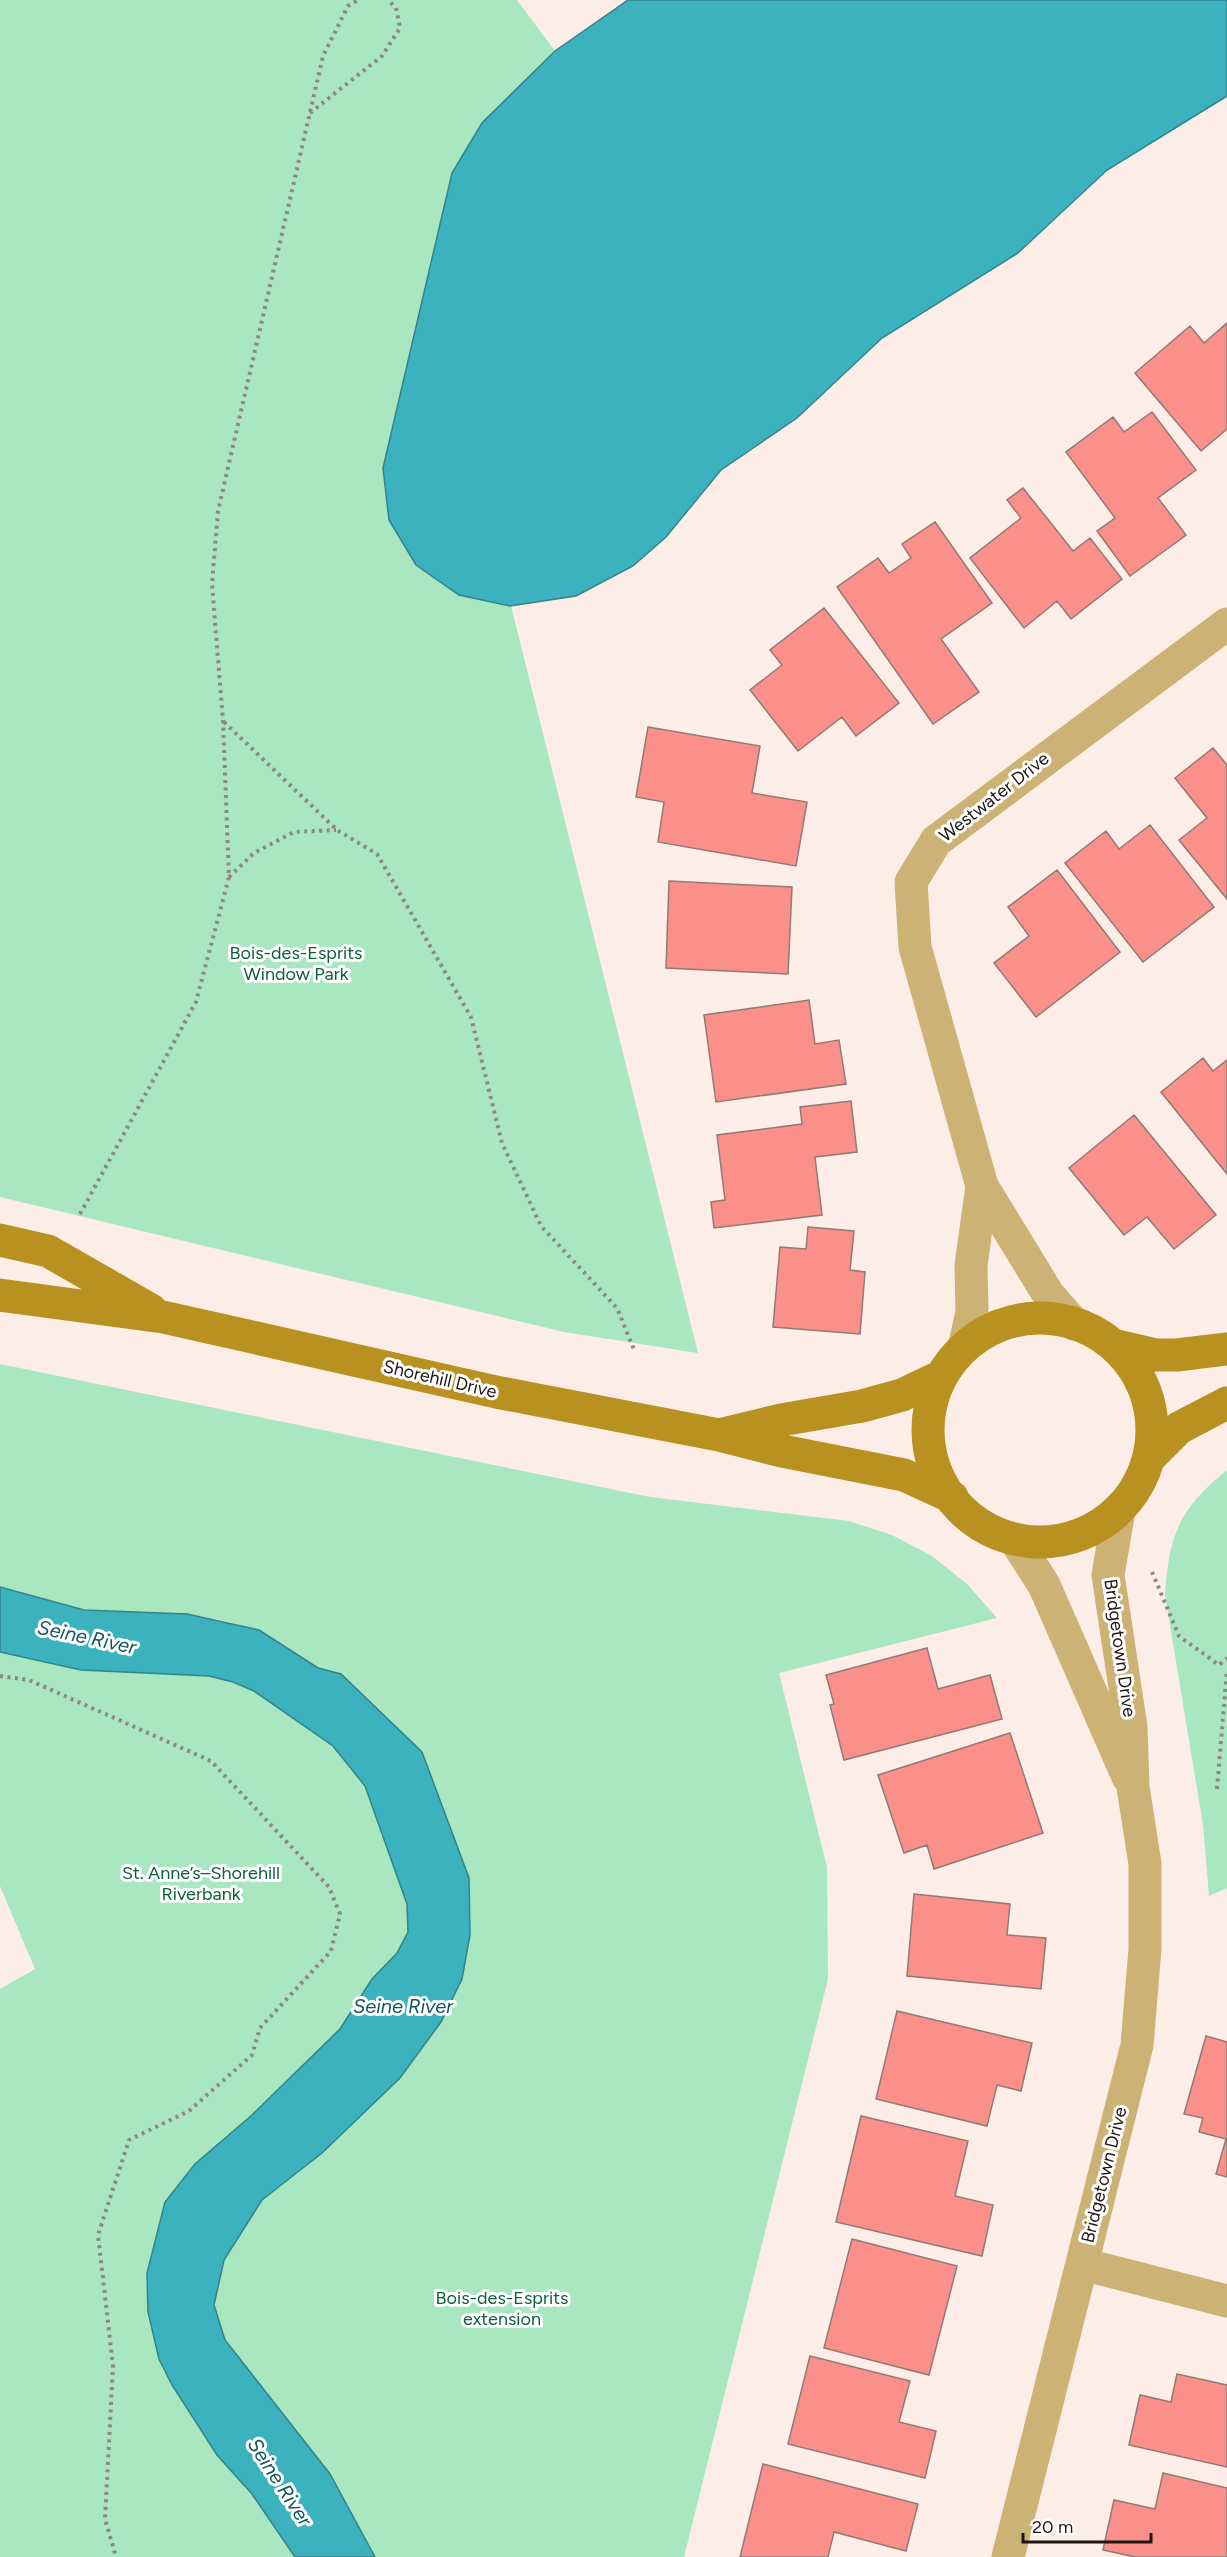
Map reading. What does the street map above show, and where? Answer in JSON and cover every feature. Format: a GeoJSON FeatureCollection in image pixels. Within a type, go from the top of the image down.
{"type":"FeatureCollection","features":[{"type":"Feature","properties":{"kind":"street","name":"Westwater Drive"},"geometry":{"type":"LineString","coordinates":[[1074,1324],[1047,1294],[982,1186],[915,947],[911,882],[936,841],[1227,624]]}},
{"type":"Feature","properties":{"kind":"street","name":"Westwater Drive"},"geometry":{"type":"LineString","coordinates":[[964,1344],[972,1312],[971,1264],[982,1186]]}},
{"type":"Feature","properties":{"kind":"street","name":"Shorehill Drive"},"geometry":{"type":"LineString","coordinates":[[0,1240],[48,1251],[163,1317]]}},
{"type":"Feature","properties":{"kind":"street","name":"Shorehill Drive"},"geometry":{"type":"LineString","coordinates":[[0,1295],[163,1317],[496,1392],[904,1474],[952,1497]]}},
{"type":"Feature","properties":{"kind":"street"},"geometry":{"type":"LineString","coordinates":[[1032,1318],[1055,1318],[1074,1324],[1086,1328],[1113,1345],[1136,1371],[1150,1403],[1153,1433],[1150,1457],[1139,1485],[1119,1510],[1091,1531],[1056,1541],[1015,1540],[987,1529],[969,1517],[944,1487],[932,1461],[928,1436],[929,1413],[935,1389],[964,1344],[998,1326],[1032,1318]]}},
{"type":"Feature","properties":{"kind":"street"},"geometry":{"type":"LineString","coordinates":[[1113,1345],[1167,1355],[1227,1349]]}},
{"type":"Feature","properties":{"kind":"street","name":"Shorehill Drive"},"geometry":{"type":"LineString","coordinates":[[719,1435],[781,1420],[862,1406],[902,1395],[942,1376]]}},
{"type":"Feature","properties":{"kind":"street"},"geometry":{"type":"LineString","coordinates":[[1150,1457],[1179,1428],[1227,1403]]}},
{"type":"Feature","properties":{"kind":"street","name":"Bridgetown Drive"},"geometry":{"type":"LineString","coordinates":[[1008,2557],[1137,2045],[1142,2014],[1145,1864],[1133,1787],[1131,1727],[1108,1575],[1119,1510]]}},
{"type":"Feature","properties":{"kind":"street","name":"Bridgetown Drive"},"geometry":{"type":"LineString","coordinates":[[1015,1540],[1044,1585],[1133,1787]]}},
{"type":"Feature","properties":{"kind":"street"},"geometry":{"type":"LineString","coordinates":[[1082,2264],[1227,2301]]}},
{"type":"Feature","properties":{"kind":"path"},"geometry":{"type":"LineString","coordinates":[[80,1214],[196,1002],[229,877],[224,722],[212,584],[218,511],[323,57],[348,6],[358,0]]}},
{"type":"Feature","properties":{"kind":"path"},"geometry":{"type":"LineString","coordinates":[[309,113],[382,56],[400,28],[396,8],[388,0]]}},
{"type":"Feature","properties":{"kind":"path"},"geometry":{"type":"LineString","coordinates":[[224,722],[337,830],[377,854],[471,1017],[502,1143],[540,1226],[617,1308],[635,1352]]}},
{"type":"Feature","properties":{"kind":"path"},"geometry":{"type":"LineString","coordinates":[[229,877],[254,853],[294,832],[337,830]]}},
{"type":"Feature","properties":{"kind":"path"},"geometry":{"type":"LineString","coordinates":[[1152,1572],[1179,1636],[1219,1665],[1227,1658]]}},
{"type":"Feature","properties":{"kind":"path"},"geometry":{"type":"LineString","coordinates":[[1216,1789],[1227,1670]]}},
{"type":"Feature","properties":{"kind":"path"},"geometry":{"type":"LineString","coordinates":[[0,1676],[29,1680],[211,1761],[329,1887],[340,1914],[331,1951],[260,2028],[252,2055],[189,2111],[129,2140],[98,2235],[113,2366],[105,2520],[116,2557]]}},
{"type":"Feature","properties":{"kind":"green space","name":"Bois-des-Esprits Window Park"},"geometry":{"type":"Polygon","coordinates":[[[0,0],[517,0],[555,51],[482,123],[383,468],[389,520],[416,566],[459,595],[511,606],[698,1353],[564,1332],[0,1197],[0,0]]]}},
{"type":"Feature","properties":{"kind":"green space","name":"Bois-des-Esprits extension"},"geometry":{"type":"Polygon","coordinates":[[[0,1364],[650,1497],[849,1521],[892,1535],[932,1556],[967,1584],[997,1618],[779,1673],[827,1867],[828,1979],[684,2557],[375,2557],[330,2474],[225,2340],[214,2305],[224,2260],[262,2200],[322,2153],[400,2078],[441,2022],[462,1979],[470,1935],[341,1674],[318,1668],[259,1630],[225,1621],[187,1614],[84,1610],[0,1587],[0,1364]]]}},
{"type":"Feature","properties":{"kind":"green space"},"geometry":{"type":"Polygon","coordinates":[[[1227,1470],[1227,1888],[1209,1896],[1203,1825],[1165,1595],[1170,1555],[1180,1524],[1198,1497],[1227,1470]]]}},
{"type":"Feature","properties":{"kind":"green space","name":"St. Anne’s–Shorehill Riverbank"},"geometry":{"type":"Polygon","coordinates":[[[0,1652],[81,1670],[209,1676],[233,1682],[254,1691],[333,1746],[365,1786],[407,1904],[408,1933],[397,1953],[372,1979],[340,2029],[252,2115],[195,2164],[165,2202],[147,2273],[148,2312],[159,2359],[172,2385],[217,2455],[252,2494],[295,2557],[0,2557],[0,1989],[35,1969],[0,1886],[0,1652]]]}},
{"type":"Feature","properties":{"kind":"water"},"geometry":{"type":"Polygon","coordinates":[[[628,0],[1227,0],[1227,96],[1107,170],[1018,253],[882,338],[797,418],[721,470],[666,537],[633,566],[576,596],[510,606],[459,595],[416,565],[389,520],[383,468],[452,173],[482,123],[555,51],[628,0]]]}},
{"type":"Feature","properties":{"kind":"water","name":"Seine River"},"geometry":{"type":"Polygon","coordinates":[[[0,1587],[84,1610],[187,1614],[259,1630],[318,1668],[341,1674],[422,1752],[469,1878],[470,1935],[462,1979],[441,2022],[400,2078],[322,2153],[262,2200],[224,2260],[214,2305],[225,2340],[330,2474],[375,2557],[295,2557],[252,2494],[217,2455],[172,2385],[159,2359],[148,2312],[147,2273],[165,2202],[195,2164],[252,2115],[340,2029],[372,1979],[397,1953],[408,1932],[407,1904],[365,1786],[333,1746],[254,1691],[233,1682],[209,1676],[81,1670],[0,1652],[0,1587]]]}},
{"type":"Feature","properties":{"kind":"building"},"geometry":{"type":"Polygon","coordinates":[[[1227,323],[1227,429],[1201,451],[1135,373],[1190,326],[1204,343],[1227,323]]]}},
{"type":"Feature","properties":{"kind":"building"},"geometry":{"type":"Polygon","coordinates":[[[1152,412],[1196,470],[1158,498],[1186,535],[1130,576],[1097,531],[1115,518],[1066,452],[1113,417],[1124,432],[1152,412]]]}},
{"type":"Feature","properties":{"kind":"building"},"geometry":{"type":"Polygon","coordinates":[[[1023,488],[1073,551],[1090,538],[1122,579],[1071,619],[1057,601],[1024,628],[970,558],[1021,518],[1007,500],[1023,488]]]}},
{"type":"Feature","properties":{"kind":"building"},"geometry":{"type":"Polygon","coordinates":[[[935,522],[992,603],[941,639],[979,692],[933,724],[837,587],[878,558],[889,573],[911,558],[902,544],[935,522]]]}},
{"type":"Feature","properties":{"kind":"building"},"geometry":{"type":"Polygon","coordinates":[[[824,608],[899,703],[856,736],[842,717],[798,751],[750,690],[782,665],[770,650],[824,608]]]}},
{"type":"Feature","properties":{"kind":"building"},"geometry":{"type":"Polygon","coordinates":[[[648,727],[760,746],[752,793],[807,802],[796,866],[658,842],[664,802],[636,797],[648,727]]]}},
{"type":"Feature","properties":{"kind":"building"},"geometry":{"type":"Polygon","coordinates":[[[1213,748],[1227,765],[1227,899],[1179,840],[1207,818],[1175,778],[1213,748]]]}},
{"type":"Feature","properties":{"kind":"building"},"geometry":{"type":"Polygon","coordinates":[[[1150,825],[1214,907],[1143,962],[1065,863],[1106,831],[1119,849],[1150,825]]]}},
{"type":"Feature","properties":{"kind":"building"},"geometry":{"type":"Polygon","coordinates":[[[1057,870],[1120,952],[1036,1017],[994,963],[1029,936],[1008,907],[1057,870]]]}},
{"type":"Feature","properties":{"kind":"building"},"geometry":{"type":"Polygon","coordinates":[[[669,881],[792,887],[788,974],[666,968],[669,881]]]}},
{"type":"Feature","properties":{"kind":"building"},"geometry":{"type":"Polygon","coordinates":[[[809,1000],[815,1044],[839,1040],[846,1084],[716,1102],[704,1015],[809,1000]]]}},
{"type":"Feature","properties":{"kind":"building"},"geometry":{"type":"Polygon","coordinates":[[[1203,1058],[1213,1071],[1227,1060],[1227,1174],[1161,1092],[1203,1058]]]}},
{"type":"Feature","properties":{"kind":"building"},"geometry":{"type":"Polygon","coordinates":[[[851,1101],[857,1152],[815,1157],[822,1215],[714,1228],[711,1202],[725,1200],[717,1135],[802,1124],[800,1107],[851,1101]]]}},
{"type":"Feature","properties":{"kind":"building"},"geometry":{"type":"Polygon","coordinates":[[[1134,1115],[1216,1215],[1174,1249],[1147,1217],[1124,1235],[1069,1168],[1134,1115]]]}},
{"type":"Feature","properties":{"kind":"building"},"geometry":{"type":"Polygon","coordinates":[[[808,1227],[854,1231],[850,1270],[865,1272],[860,1334],[773,1327],[780,1247],[806,1249],[808,1227]]]}},
{"type":"Feature","properties":{"kind":"building"},"geometry":{"type":"Polygon","coordinates":[[[927,1648],[938,1689],[990,1675],[1002,1719],[844,1760],[830,1705],[834,1704],[826,1675],[927,1648]]]}},
{"type":"Feature","properties":{"kind":"building"},"geometry":{"type":"Polygon","coordinates":[[[1010,1733],[1043,1833],[934,1869],[927,1845],[904,1853],[878,1775],[1010,1733]]]}},
{"type":"Feature","properties":{"kind":"building"},"geometry":{"type":"Polygon","coordinates":[[[914,1894],[1010,1904],[1007,1935],[1046,1938],[1041,1989],[907,1976],[914,1894]]]}},
{"type":"Feature","properties":{"kind":"building"},"geometry":{"type":"Polygon","coordinates":[[[897,2011],[1032,2043],[1021,2091],[997,2085],[987,2126],[876,2099],[897,2011]]]}},
{"type":"Feature","properties":{"kind":"building"},"geometry":{"type":"Polygon","coordinates":[[[1206,2036],[1227,2042],[1227,2177],[1216,2174],[1226,2139],[1199,2132],[1203,2118],[1184,2114],[1206,2036]]]}},
{"type":"Feature","properties":{"kind":"building"},"geometry":{"type":"Polygon","coordinates":[[[861,2116],[968,2141],[955,2196],[993,2205],[982,2256],[836,2222],[861,2116]]]}},
{"type":"Feature","properties":{"kind":"building"},"geometry":{"type":"Polygon","coordinates":[[[852,2239],[957,2266],[929,2375],[824,2348],[852,2239]]]}},
{"type":"Feature","properties":{"kind":"building"},"geometry":{"type":"Polygon","coordinates":[[[810,2356],[910,2381],[899,2422],[936,2431],[925,2478],[788,2444],[810,2356]]]}},
{"type":"Feature","properties":{"kind":"building"},"geometry":{"type":"Polygon","coordinates":[[[1177,2374],[1227,2385],[1227,2467],[1129,2445],[1140,2395],[1171,2402],[1177,2374]]]}},
{"type":"Feature","properties":{"kind":"building"},"geometry":{"type":"Polygon","coordinates":[[[763,2464],[918,2504],[906,2551],[834,2532],[828,2557],[740,2557],[763,2464]]]}},
{"type":"Feature","properties":{"kind":"building"},"geometry":{"type":"Polygon","coordinates":[[[1163,2473],[1227,2488],[1227,2557],[1135,2557],[1103,2550],[1114,2500],[1155,2509],[1163,2473]]]}}]}
